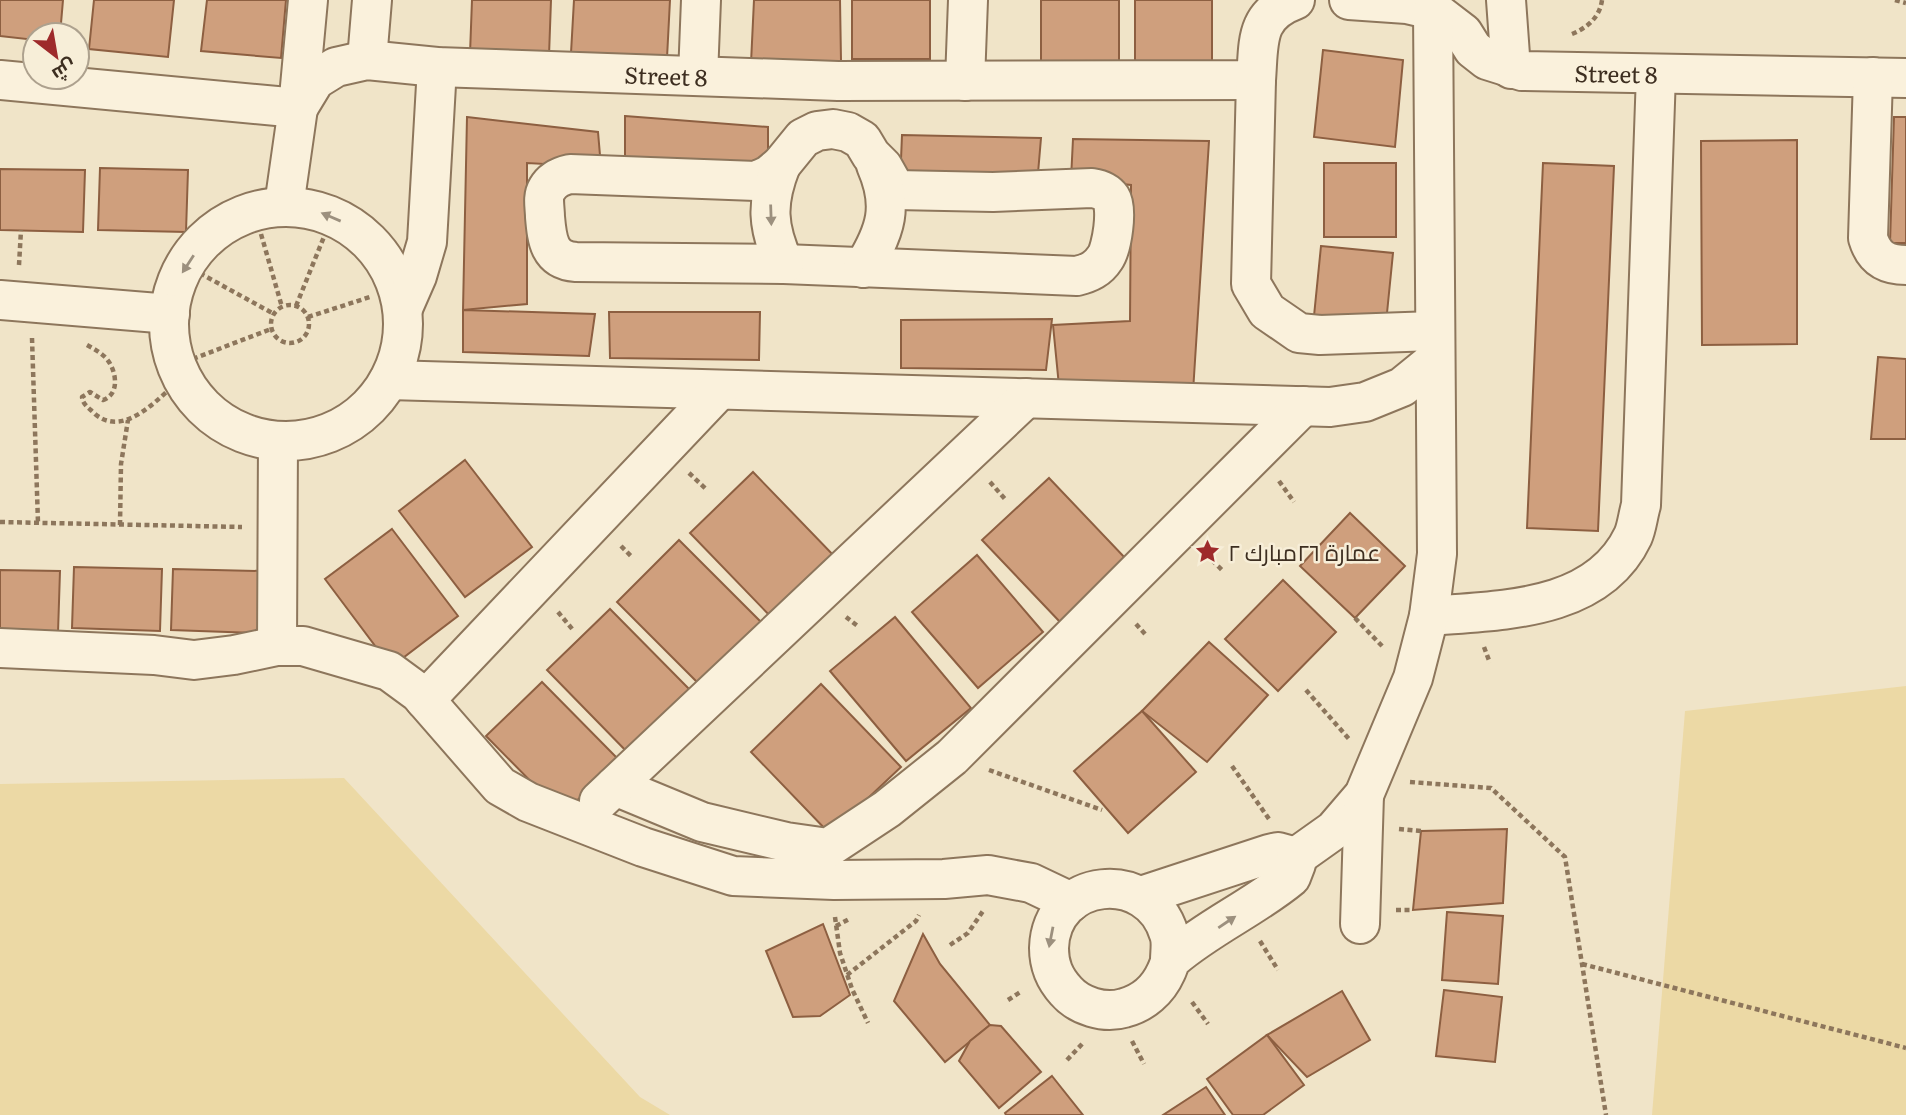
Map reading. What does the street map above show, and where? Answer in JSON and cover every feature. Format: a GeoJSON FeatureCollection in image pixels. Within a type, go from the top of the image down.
{"type":"FeatureCollection","features":[{"type":"Feature","properties":{"kind":"street"},"geometry":{"type":"LineString","coordinates":[[270,209],[298,108],[308,0]]}},
{"type":"Feature","properties":{"kind":"street"},"geometry":{"type":"LineString","coordinates":[[367,60],[372,0]]}},
{"type":"Feature","properties":{"kind":"street"},"geometry":{"type":"LineString","coordinates":[[698,76],[701,0]]}},
{"type":"Feature","properties":{"kind":"street"},"geometry":{"type":"LineString","coordinates":[[965,81],[968,0]]}},
{"type":"Feature","properties":{"kind":"street"},"geometry":{"type":"LineString","coordinates":[[1295,0],[1280,5],[1261,26],[1256,80],[1251,284],[1267,311],[1298,334],[1344,335],[1434,346]]}},
{"type":"Feature","properties":{"kind":"street","name":"Street 8"},"geometry":{"type":"LineString","coordinates":[[1349,0],[1407,4],[1433,10],[1463,33],[1473,48],[1487,60],[1511,69],[1889,78]]}},
{"type":"Feature","properties":{"kind":"street"},"geometry":{"type":"LineString","coordinates":[[1506,0],[1511,69]]}},
{"type":"Feature","properties":{"kind":"street"},"geometry":{"type":"LineString","coordinates":[[1141,896],[1269,854],[1278,852],[1296,856],[1334,830],[1370,781],[1413,678],[1429,616],[1437,554],[1433,10]]}},
{"type":"Feature","properties":{"kind":"street","name":"Street 8"},"geometry":{"type":"LineString","coordinates":[[298,108],[315,80],[336,67],[367,60],[437,66],[838,81],[1256,80]]}},
{"type":"Feature","properties":{"kind":"street"},"geometry":{"type":"LineString","coordinates":[[400,298],[417,276],[427,242],[437,66]]}},
{"type":"Feature","properties":{"kind":"street"},"geometry":{"type":"LineString","coordinates":[[1429,616],[1525,608],[1560,598],[1592,582],[1617,561],[1633,535],[1641,505],[1656,74]]}},
{"type":"Feature","properties":{"kind":"street"},"geometry":{"type":"LineString","coordinates":[[1889,78],[1868,238],[1876,256],[1884,262],[1906,265]]}},
{"type":"Feature","properties":{"kind":"street"},"geometry":{"type":"LineString","coordinates":[[0,80],[298,108]]}},
{"type":"Feature","properties":{"kind":"street"},"geometry":{"type":"LineString","coordinates":[[833,129],[838,81]]}},
{"type":"Feature","properties":{"kind":"street"},"geometry":{"type":"LineString","coordinates":[[863,268],[879,242],[886,212],[883,182],[862,140],[848,132],[833,129],[817,131],[803,138],[769,176],[756,181],[570,174],[553,181],[544,197],[548,244],[560,259],[569,262],[784,264],[863,268],[1077,276],[1098,266],[1111,246],[1114,208],[1104,191],[1091,188],[993,192],[897,190],[883,167],[871,155]]}},
{"type":"Feature","properties":{"kind":"street"},"geometry":{"type":"LineString","coordinates":[[781,165],[772,189],[769,215],[773,240],[784,264]]}},
{"type":"Feature","properties":{"kind":"street"},"geometry":{"type":"LineString","coordinates":[[270,209],[317,211],[348,224],[374,245],[392,273],[400,298],[402,345],[389,380],[361,414],[323,436],[278,442],[239,433],[206,411],[179,372],[169,341],[170,301],[185,265],[211,234],[245,214],[270,209]]}},
{"type":"Feature","properties":{"kind":"street"},"geometry":{"type":"LineString","coordinates":[[15,301],[170,314]]}},
{"type":"Feature","properties":{"kind":"street"},"geometry":{"type":"LineString","coordinates":[[389,380],[1330,407],[1364,402],[1402,387],[1434,346]]}},
{"type":"Feature","properties":{"kind":"street"},"geometry":{"type":"LineString","coordinates":[[425,700],[719,390]]}},
{"type":"Feature","properties":{"kind":"street"},"geometry":{"type":"LineString","coordinates":[[577,822],[1026,398]]}},
{"type":"Feature","properties":{"kind":"street"},"geometry":{"type":"LineString","coordinates":[[615,786],[702,822],[786,842],[828,848],[887,809],[952,757],[1303,406]]}},
{"type":"Feature","properties":{"kind":"street"},"geometry":{"type":"LineString","coordinates":[[277,646],[278,442]]}},
{"type":"Feature","properties":{"kind":"street"},"geometry":{"type":"LineString","coordinates":[[0,648],[154,655],[194,660],[234,656],[277,646],[303,646],[388,671],[419,692],[500,786],[528,802],[643,847],[733,876],[834,880],[988,875],[1031,883],[1071,902]]}},
{"type":"Feature","properties":{"kind":"street"},"geometry":{"type":"LineString","coordinates":[[1360,924],[1370,781]]}},
{"type":"Feature","properties":{"kind":"street"},"geometry":{"type":"LineString","coordinates":[[1170,960],[1291,877],[1296,856]]}},
{"type":"Feature","properties":{"kind":"street"},"geometry":{"type":"LineString","coordinates":[[1113,888],[1141,896],[1160,913],[1170,935],[1170,960],[1161,983],[1137,1004],[1116,1010],[1083,1004],[1068,994],[1057,981],[1049,956],[1049,939],[1055,922],[1071,902],[1091,891],[1113,888]]}},
{"type":"Feature","properties":{"kind":"path"},"geometry":{"type":"LineString","coordinates":[[1568,36],[1582,30],[1594,19],[1602,0]]}},
{"type":"Feature","properties":{"kind":"path"},"geometry":{"type":"LineString","coordinates":[[1895,0],[1906,3]]}},
{"type":"Feature","properties":{"kind":"path"},"geometry":{"type":"LineString","coordinates":[[270,209],[282,307]]}},
{"type":"Feature","properties":{"kind":"path"},"geometry":{"type":"LineString","coordinates":[[296,306],[332,217]]}},
{"type":"Feature","properties":{"kind":"path"},"geometry":{"type":"LineString","coordinates":[[185,265],[274,314]]}},
{"type":"Feature","properties":{"kind":"path"},"geometry":{"type":"LineString","coordinates":[[308,317],[400,298]]}},
{"type":"Feature","properties":{"kind":"path"},"geometry":{"type":"LineString","coordinates":[[15,301],[32,345],[38,523]]}},
{"type":"Feature","properties":{"kind":"path"},"geometry":{"type":"LineString","coordinates":[[296,306],[308,317],[307,334],[292,343],[283,342],[275,337],[271,329],[274,314],[282,307],[296,306]]}},
{"type":"Feature","properties":{"kind":"path"},"geometry":{"type":"LineString","coordinates":[[85,343],[108,360],[114,370],[115,381],[113,393],[109,398],[103,400],[87,392],[82,397],[82,402],[101,418],[112,422],[128,420],[179,372],[271,329]]}},
{"type":"Feature","properties":{"kind":"path"},"geometry":{"type":"LineString","coordinates":[[32,345],[41,342]]}},
{"type":"Feature","properties":{"kind":"path"},"geometry":{"type":"LineString","coordinates":[[120,525],[121,464],[128,420]]}},
{"type":"Feature","properties":{"kind":"path"},"geometry":{"type":"LineString","coordinates":[[0,522],[278,528]]}},
{"type":"Feature","properties":{"kind":"path"},"geometry":{"type":"LineString","coordinates":[[1306,690],[1370,781],[1491,788],[1565,857],[1606,1115]]}},
{"type":"Feature","properties":{"kind":"path"},"geometry":{"type":"LineString","coordinates":[[952,757],[1102,810]]}},
{"type":"Feature","properties":{"kind":"path"},"geometry":{"type":"LineString","coordinates":[[1232,766],[1296,856]]}},
{"type":"Feature","properties":{"kind":"path"},"geometry":{"type":"LineString","coordinates":[[847,975],[916,922],[923,900],[918,878]]}},
{"type":"Feature","properties":{"kind":"path"},"geometry":{"type":"LineString","coordinates":[[834,880],[840,953],[868,1023]]}},
{"type":"Feature","properties":{"kind":"path"},"geometry":{"type":"LineString","coordinates":[[1582,964],[1906,1048]]}},
{"type":"Feature","properties":{"kind":"sand"},"geometry":{"type":"Polygon","coordinates":[[[1906,686],[1906,1115],[1652,1115],[1685,711],[1906,686]]]}},
{"type":"Feature","properties":{"kind":"sand"},"geometry":{"type":"Polygon","coordinates":[[[344,778],[640,1097],[670,1115],[0,1115],[0,784],[344,778]]]}},
{"type":"Feature","properties":{"kind":"building"},"geometry":{"type":"Polygon","coordinates":[[[0,0],[63,0],[61,21],[21,21],[21,38],[0,36],[0,0]]]}},
{"type":"Feature","properties":{"kind":"building"},"geometry":{"type":"Polygon","coordinates":[[[94,0],[174,0],[168,57],[91,49],[94,0]]]}},
{"type":"Feature","properties":{"kind":"building"},"geometry":{"type":"Polygon","coordinates":[[[207,0],[286,0],[281,58],[201,51],[207,0]]]}},
{"type":"Feature","properties":{"kind":"building"},"geometry":{"type":"Polygon","coordinates":[[[472,0],[551,0],[549,56],[470,54],[472,0]]]}},
{"type":"Feature","properties":{"kind":"building"},"geometry":{"type":"Polygon","coordinates":[[[574,0],[670,0],[667,58],[571,53],[574,0]]]}},
{"type":"Feature","properties":{"kind":"building"},"geometry":{"type":"Polygon","coordinates":[[[754,0],[840,0],[841,61],[751,63],[754,0]]]}},
{"type":"Feature","properties":{"kind":"building"},"geometry":{"type":"Polygon","coordinates":[[[852,0],[930,0],[930,59],[852,59],[852,0]]]}},
{"type":"Feature","properties":{"kind":"building"},"geometry":{"type":"Polygon","coordinates":[[[1041,0],[1119,0],[1119,66],[1041,66],[1041,0]]]}},
{"type":"Feature","properties":{"kind":"building"},"geometry":{"type":"Polygon","coordinates":[[[1135,0],[1212,0],[1212,64],[1135,65],[1135,0]]]}},
{"type":"Feature","properties":{"kind":"building"},"geometry":{"type":"Polygon","coordinates":[[[1323,50],[1403,60],[1395,147],[1314,137],[1323,50]]]}},
{"type":"Feature","properties":{"kind":"building"},"geometry":{"type":"Polygon","coordinates":[[[625,116],[768,127],[768,168],[625,164],[625,116]]]}},
{"type":"Feature","properties":{"kind":"building"},"geometry":{"type":"Polygon","coordinates":[[[467,117],[598,132],[601,167],[527,163],[527,304],[463,310],[467,117]]]}},
{"type":"Feature","properties":{"kind":"building"},"geometry":{"type":"Polygon","coordinates":[[[1894,117],[1906,117],[1906,243],[1890,243],[1894,117]]]}},
{"type":"Feature","properties":{"kind":"building"},"geometry":{"type":"Polygon","coordinates":[[[902,135],[1041,138],[1037,185],[900,184],[902,135]]]}},
{"type":"Feature","properties":{"kind":"building"},"geometry":{"type":"Polygon","coordinates":[[[1073,139],[1209,141],[1193,392],[1059,386],[1053,325],[1130,321],[1131,185],[1071,179],[1073,139]]]}},
{"type":"Feature","properties":{"kind":"building"},"geometry":{"type":"Polygon","coordinates":[[[1797,140],[1797,344],[1702,345],[1701,141],[1797,140]]]}},
{"type":"Feature","properties":{"kind":"building"},"geometry":{"type":"Polygon","coordinates":[[[1324,163],[1396,163],[1396,237],[1324,237],[1324,163]]]}},
{"type":"Feature","properties":{"kind":"building"},"geometry":{"type":"Polygon","coordinates":[[[1543,163],[1614,166],[1598,531],[1527,528],[1543,163]]]}},
{"type":"Feature","properties":{"kind":"building"},"geometry":{"type":"Polygon","coordinates":[[[100,168],[188,170],[186,232],[98,230],[100,168]]]}},
{"type":"Feature","properties":{"kind":"building"},"geometry":{"type":"Polygon","coordinates":[[[0,169],[85,170],[83,232],[0,230],[0,169]]]}},
{"type":"Feature","properties":{"kind":"building"},"geometry":{"type":"Polygon","coordinates":[[[1321,246],[1393,253],[1386,323],[1314,316],[1321,246]]]}},
{"type":"Feature","properties":{"kind":"building"},"geometry":{"type":"Polygon","coordinates":[[[463,310],[595,314],[589,356],[463,352],[463,310]]]}},
{"type":"Feature","properties":{"kind":"building"},"geometry":{"type":"Polygon","coordinates":[[[609,312],[760,312],[759,360],[610,358],[609,312]]]}},
{"type":"Feature","properties":{"kind":"building"},"geometry":{"type":"Polygon","coordinates":[[[1052,319],[1046,370],[901,368],[901,320],[1052,319]]]}},
{"type":"Feature","properties":{"kind":"building"},"geometry":{"type":"Polygon","coordinates":[[[1878,357],[1906,359],[1906,439],[1871,439],[1878,357]]]}},
{"type":"Feature","properties":{"kind":"building"},"geometry":{"type":"Polygon","coordinates":[[[465,460],[532,547],[465,597],[399,511],[465,460]]]}},
{"type":"Feature","properties":{"kind":"building"},"geometry":{"type":"Polygon","coordinates":[[[753,472],[837,559],[774,620],[690,533],[753,472]]]}},
{"type":"Feature","properties":{"kind":"building"},"geometry":{"type":"Polygon","coordinates":[[[1049,478],[1127,560],[1061,623],[982,540],[1049,478]]]}},
{"type":"Feature","properties":{"kind":"building"},"geometry":{"type":"Polygon","coordinates":[[[1350,513],[1405,566],[1355,618],[1300,566],[1350,513]]]}},
{"type":"Feature","properties":{"kind":"building"},"geometry":{"type":"Polygon","coordinates":[[[392,529],[458,616],[391,667],[325,579],[392,529]]]}},
{"type":"Feature","properties":{"kind":"building"},"geometry":{"type":"Polygon","coordinates":[[[679,540],[766,627],[704,689],[617,602],[679,540]]]}},
{"type":"Feature","properties":{"kind":"building"},"geometry":{"type":"Polygon","coordinates":[[[977,555],[1043,632],[978,688],[912,612],[977,555]]]}},
{"type":"Feature","properties":{"kind":"building"},"geometry":{"type":"Polygon","coordinates":[[[74,567],[162,569],[160,631],[72,628],[74,567]]]}},
{"type":"Feature","properties":{"kind":"building"},"geometry":{"type":"Polygon","coordinates":[[[173,569],[261,571],[259,633],[171,630],[173,569]]]}},
{"type":"Feature","properties":{"kind":"building"},"geometry":{"type":"Polygon","coordinates":[[[0,570],[60,571],[58,633],[0,631],[0,570]]]}},
{"type":"Feature","properties":{"kind":"building"},"geometry":{"type":"Polygon","coordinates":[[[1283,580],[1336,632],[1278,691],[1225,639],[1283,580]]]}},
{"type":"Feature","properties":{"kind":"building"},"geometry":{"type":"Polygon","coordinates":[[[610,609],[696,696],[633,758],[547,670],[610,609]]]}},
{"type":"Feature","properties":{"kind":"building"},"geometry":{"type":"Polygon","coordinates":[[[895,617],[971,708],[906,761],[830,671],[895,617]]]}},
{"type":"Feature","properties":{"kind":"building"},"geometry":{"type":"Polygon","coordinates":[[[1209,642],[1268,695],[1207,762],[1142,711],[1209,642]]]}},
{"type":"Feature","properties":{"kind":"building"},"geometry":{"type":"Polygon","coordinates":[[[542,682],[619,760],[563,814],[486,736],[542,682]]]}},
{"type":"Feature","properties":{"kind":"building"},"geometry":{"type":"Polygon","coordinates":[[[821,684],[901,767],[830,834],[751,752],[821,684]]]}},
{"type":"Feature","properties":{"kind":"building"},"geometry":{"type":"Polygon","coordinates":[[[1142,711],[1196,772],[1128,833],[1074,771],[1142,711]]]}},
{"type":"Feature","properties":{"kind":"building"},"geometry":{"type":"Polygon","coordinates":[[[1507,829],[1503,903],[1413,910],[1421,831],[1507,829]]]}},
{"type":"Feature","properties":{"kind":"building"},"geometry":{"type":"Polygon","coordinates":[[[1447,912],[1503,916],[1498,984],[1442,980],[1447,912]]]}},
{"type":"Feature","properties":{"kind":"building"},"geometry":{"type":"Polygon","coordinates":[[[823,924],[850,995],[820,1016],[793,1017],[766,951],[823,924]]]}},
{"type":"Feature","properties":{"kind":"building"},"geometry":{"type":"Polygon","coordinates":[[[923,934],[940,964],[990,1025],[945,1062],[894,1001],[923,934]]]}},
{"type":"Feature","properties":{"kind":"building"},"geometry":{"type":"Polygon","coordinates":[[[1444,990],[1502,997],[1495,1062],[1436,1056],[1444,990]]]}},
{"type":"Feature","properties":{"kind":"building"},"geometry":{"type":"Polygon","coordinates":[[[1342,991],[1370,1040],[1307,1077],[1267,1035],[1342,991]]]}},
{"type":"Feature","properties":{"kind":"building"},"geometry":{"type":"Polygon","coordinates":[[[990,1025],[1001,1026],[1041,1072],[999,1108],[959,1061],[970,1041],[990,1025]]]}},
{"type":"Feature","properties":{"kind":"building"},"geometry":{"type":"Polygon","coordinates":[[[1267,1035],[1304,1085],[1263,1115],[1233,1115],[1207,1079],[1267,1035]]]}},
{"type":"Feature","properties":{"kind":"building"},"geometry":{"type":"Polygon","coordinates":[[[1052,1076],[1083,1115],[1006,1115],[1005,1113],[1052,1076]]]}},
{"type":"Feature","properties":{"kind":"building"},"geometry":{"type":"Polygon","coordinates":[[[1206,1087],[1225,1115],[1163,1115],[1206,1087]]]}},
{"type":"Feature","properties":{"kind":"place","name":"عمارة ٢٦مبارك ٢"},"geometry":{"type":"Point","coordinates":[1208,551]}}]}
